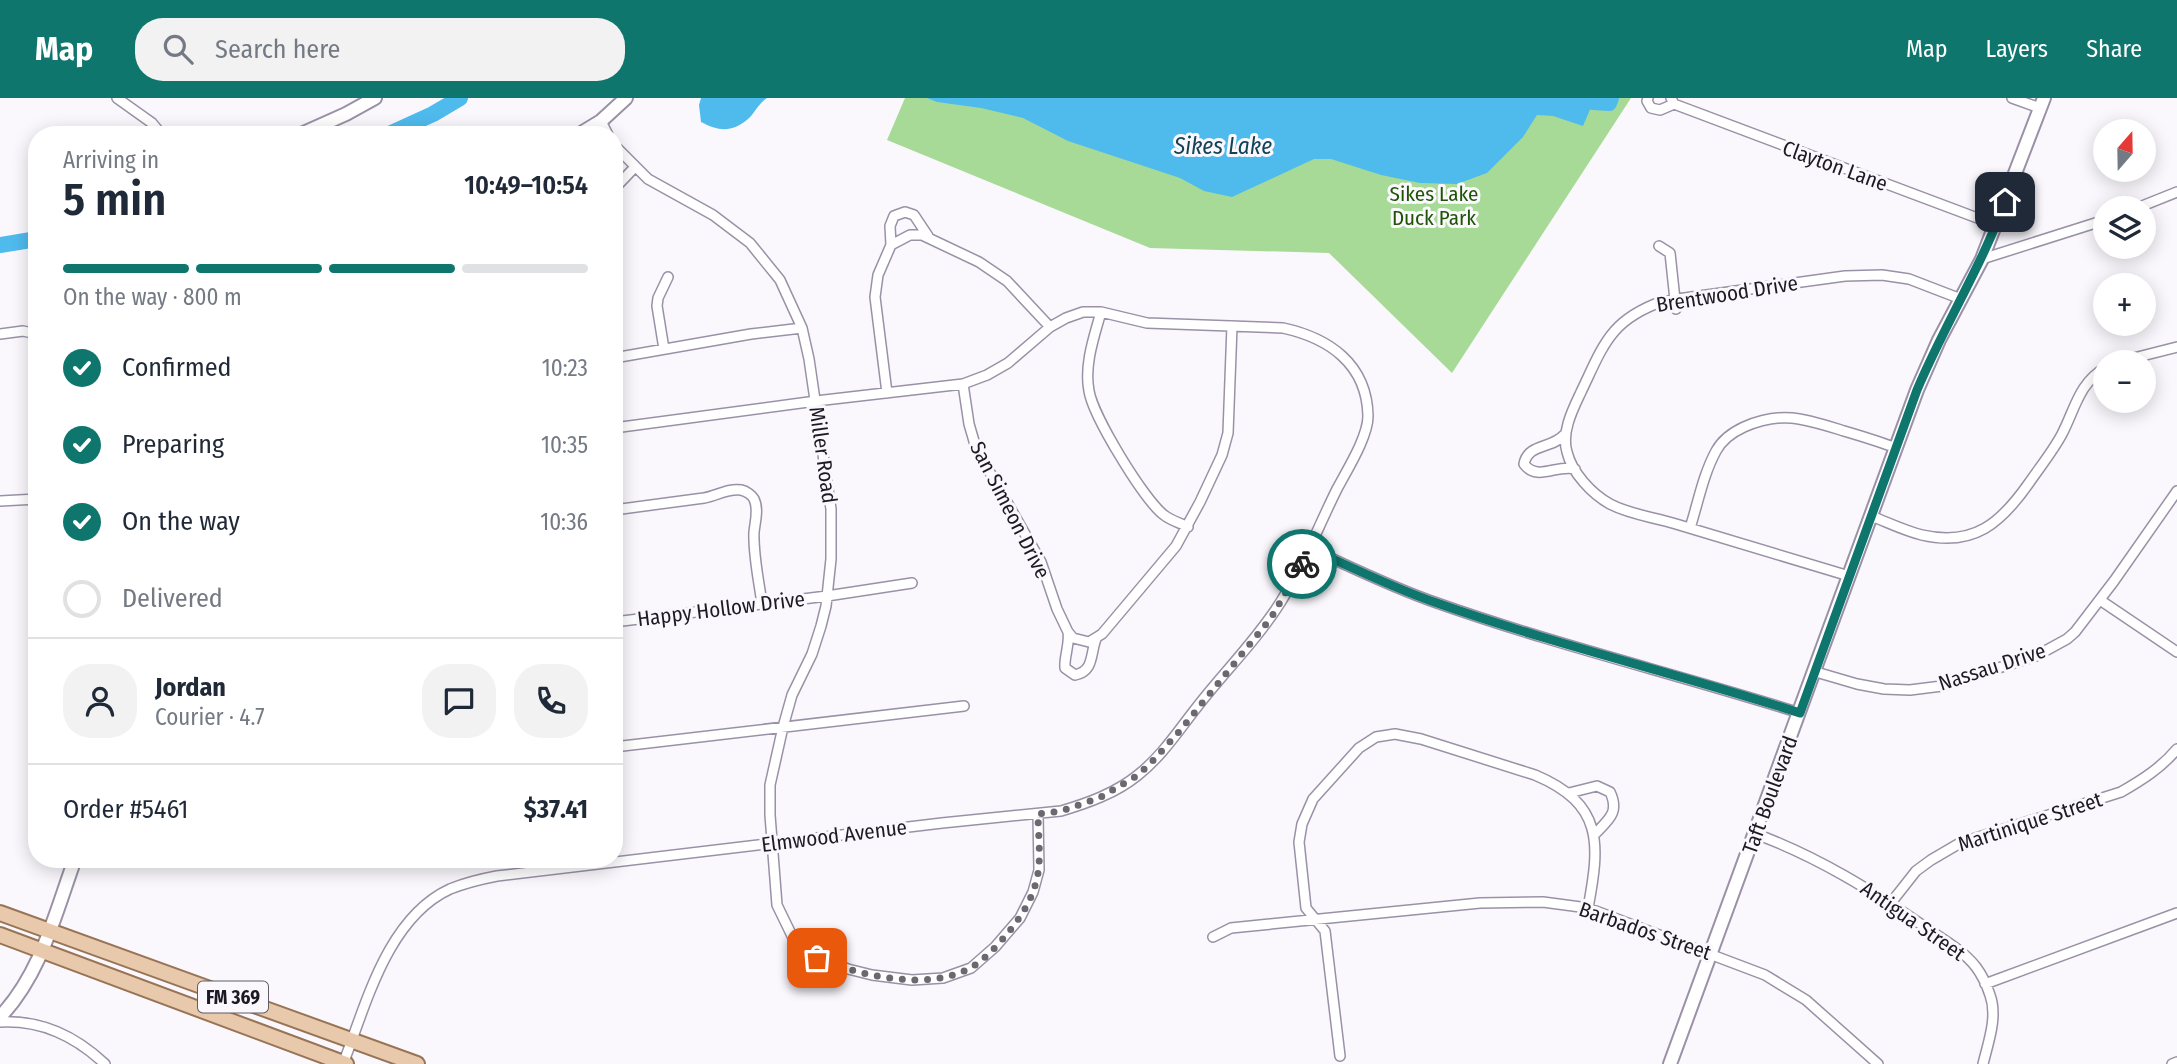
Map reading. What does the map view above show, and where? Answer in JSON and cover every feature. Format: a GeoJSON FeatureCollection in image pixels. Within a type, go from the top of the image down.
{"type":"FeatureCollection","features":[{"type":"Feature","properties":{"kind":"main road","name":"FM 369"},"geometry":{"type":"LineString","coordinates":[[0,913],[417,1064]]}},
{"type":"Feature","properties":{"kind":"main road","name":"FM 369"},"geometry":{"type":"LineString","coordinates":[[0,935],[344,1064]]}},
{"type":"Feature","properties":{"kind":"street"},"geometry":{"type":"LineString","coordinates":[[117,98],[154,126]]}},
{"type":"Feature","properties":{"kind":"street"},"geometry":{"type":"LineString","coordinates":[[319,126],[375,98]]}},
{"type":"Feature","properties":{"kind":"street"},"geometry":{"type":"LineString","coordinates":[[593,126],[626,98]]}},
{"type":"Feature","properties":{"kind":"street","name":"Clayton Lane"},"geometry":{"type":"LineString","coordinates":[[1648,98],[1647,102],[1651,108],[1660,110],[1673,101],[1996,225]]}},
{"type":"Feature","properties":{"kind":"street"},"geometry":{"type":"LineString","coordinates":[[2012,98],[2042,103]]}},
{"type":"Feature","properties":{"kind":"street","name":"Taft Boulevard"},"geometry":{"type":"LineString","coordinates":[[1670,1064],[1896,448],[1939,340],[1982,259],[2042,103]]}},
{"type":"Feature","properties":{"kind":"street"},"geometry":{"type":"LineString","coordinates":[[601,121],[604,126]]}},
{"type":"Feature","properties":{"kind":"street","name":"Miller Road"},"geometry":{"type":"LineString","coordinates":[[623,154],[665,190],[713,215],[750,243],[780,280],[802,328],[809,359],[832,524],[827,596],[821,626],[792,695],[782,727],[770,785],[777,905],[794,940],[806,951],[831,964],[872,975],[912,980],[943,978],[971,968],[981,961],[1020,919],[1033,892],[1039,870],[1038,814]]}},
{"type":"Feature","properties":{"kind":"street"},"geometry":{"type":"LineString","coordinates":[[623,180],[635,167]]}},
{"type":"Feature","properties":{"kind":"street"},"geometry":{"type":"LineString","coordinates":[[2156,200],[2177,192]]}},
{"type":"Feature","properties":{"kind":"street"},"geometry":{"type":"LineString","coordinates":[[887,393],[875,297],[878,275],[891,246],[890,226],[894,216],[905,212],[914,215],[928,236]]}},
{"type":"Feature","properties":{"kind":"street"},"geometry":{"type":"LineString","coordinates":[[1982,259],[2093,224]]}},
{"type":"Feature","properties":{"kind":"street"},"geometry":{"type":"LineString","coordinates":[[891,246],[910,235],[928,236],[998,273],[1050,327]]}},
{"type":"Feature","properties":{"kind":"street"},"geometry":{"type":"LineString","coordinates":[[1659,246],[1670,253],[1676,304]]}},
{"type":"Feature","properties":{"kind":"street","name":"Brentwood Drive"},"geometry":{"type":"LineString","coordinates":[[1564,435],[1579,396],[1611,334],[1626,319],[1663,301],[1676,304],[1845,276],[1882,275],[1909,279],[1961,299]]}},
{"type":"Feature","properties":{"kind":"street"},"geometry":{"type":"LineString","coordinates":[[664,349],[657,306],[668,277]]}},
{"type":"Feature","properties":{"kind":"street"},"geometry":{"type":"LineString","coordinates":[[623,427],[963,384],[1008,363],[1050,327],[1066,318],[1083,312],[1101,312],[1087,373],[1091,400],[1102,424],[1149,501],[1165,516],[1188,527]]}},
{"type":"Feature","properties":{"kind":"street","name":"Elmwood Avenue"},"geometry":{"type":"LineString","coordinates":[[623,861],[1061,811],[1099,798],[1135,777],[1178,733],[1282,601],[1365,430],[1368,418],[1363,386],[1351,365],[1334,348],[1299,332],[1283,328],[1147,323],[1101,312]]}},
{"type":"Feature","properties":{"kind":"street","name":"San Simeon Drive"},"geometry":{"type":"LineString","coordinates":[[963,384],[976,449],[1041,562],[1068,632],[1065,668],[1075,675],[1085,673],[1090,667],[1090,655],[1096,639],[1176,546],[1188,527],[1222,455],[1228,433],[1232,326]]}},
{"type":"Feature","properties":{"kind":"street"},"geometry":{"type":"LineString","coordinates":[[623,356],[802,328]]}},
{"type":"Feature","properties":{"kind":"street"},"geometry":{"type":"LineString","coordinates":[[0,334],[28,332]]}},
{"type":"Feature","properties":{"kind":"street"},"geometry":{"type":"LineString","coordinates":[[2156,352],[2177,347]]}},
{"type":"Feature","properties":{"kind":"street"},"geometry":{"type":"LineString","coordinates":[[1871,516],[1922,535],[1948,538],[1981,532],[1993,525],[2021,494],[2054,447],[2084,387],[2093,376]]}},
{"type":"Feature","properties":{"kind":"street"},"geometry":{"type":"LineString","coordinates":[[1690,528],[1708,468],[1717,449],[1736,430],[1755,422],[1772,417],[1815,420],[1896,448]]}},
{"type":"Feature","properties":{"kind":"street"},"geometry":{"type":"LineString","coordinates":[[1564,435],[1567,453],[1575,469],[1594,493],[1611,504],[1849,576]]}},
{"type":"Feature","properties":{"kind":"street"},"geometry":{"type":"LineString","coordinates":[[1564,435],[1559,441],[1533,449],[1526,456],[1524,464],[1535,473],[1566,467],[1575,469]]}},
{"type":"Feature","properties":{"kind":"street"},"geometry":{"type":"LineString","coordinates":[[623,509],[704,498],[726,490],[748,493],[756,506],[754,534],[762,604]]}},
{"type":"Feature","properties":{"kind":"street","name":"Nassau Drive"},"geometry":{"type":"LineString","coordinates":[[1816,671],[1857,684],[1910,690],[1942,686],[2036,656],[2075,632],[2177,491]]}},
{"type":"Feature","properties":{"kind":"street"},"geometry":{"type":"LineString","coordinates":[[0,501],[28,499]]}},
{"type":"Feature","properties":{"kind":"street"},"geometry":{"type":"LineString","coordinates":[[1309,548],[1393,587],[1435,603],[1550,640],[1800,713]]}},
{"type":"Feature","properties":{"kind":"street","name":"Happy Hollow Drive"},"geometry":{"type":"LineString","coordinates":[[623,621],[912,583]]}},
{"type":"Feature","properties":{"kind":"street"},"geometry":{"type":"LineString","coordinates":[[2100,600],[2177,652]]}},
{"type":"Feature","properties":{"kind":"street"},"geometry":{"type":"LineString","coordinates":[[1068,632],[1073,638],[1082,641],[1096,639]]}},
{"type":"Feature","properties":{"kind":"street"},"geometry":{"type":"LineString","coordinates":[[623,746],[964,706]]}},
{"type":"Feature","properties":{"kind":"street"},"geometry":{"type":"LineString","coordinates":[[1340,1056],[1325,931],[1306,908],[1299,842],[1302,824],[1313,799],[1359,748],[1376,737],[1395,734],[1421,739],[1535,775],[1569,793],[1584,810],[1594,835],[1596,867],[1588,908]]}},
{"type":"Feature","properties":{"kind":"street","name":"Martinique Street"},"geometry":{"type":"LineString","coordinates":[[1890,904],[1916,871],[1960,843],[2121,792],[2145,779],[2177,749]]}},
{"type":"Feature","properties":{"kind":"street"},"geometry":{"type":"LineString","coordinates":[[1569,793],[1597,786],[1610,792],[1615,802],[1613,816],[1594,835]]}},
{"type":"Feature","properties":{"kind":"street","name":"Antigua Street"},"geometry":{"type":"LineString","coordinates":[[1756,834],[1824,863],[1890,904],[1965,956],[1985,984],[1993,1008],[1991,1033],[1983,1064]]}},
{"type":"Feature","properties":{"kind":"street"},"geometry":{"type":"LineString","coordinates":[[0,1017],[32,975],[72,868]]}},
{"type":"Feature","properties":{"kind":"street"},"geometry":{"type":"LineString","coordinates":[[532,868],[533,872]]}},
{"type":"Feature","properties":{"kind":"street","name":"Elmwood Avenue"},"geometry":{"type":"LineString","coordinates":[[344,1064],[379,970],[400,933],[416,914],[437,897],[469,882],[566,868]]}},
{"type":"Feature","properties":{"kind":"street","name":"Barbados Street"},"geometry":{"type":"LineString","coordinates":[[1213,937],[1231,928],[1480,902],[1543,902],[1588,908],[1765,975],[1826,1015],[1878,1064]]}},
{"type":"Feature","properties":{"kind":"street"},"geometry":{"type":"LineString","coordinates":[[1985,984],[2177,913]]}},
{"type":"Feature","properties":{"kind":"street"},"geometry":{"type":"LineString","coordinates":[[0,1022],[21,1021],[49,1028],[72,1038],[105,1064]]}},
{"type":"Feature","properties":{"kind":"street"},"geometry":{"type":"LineString","coordinates":[[2172,1064],[2177,1062]]}},
{"type":"Feature","properties":{"kind":"green space","name":"Sikes Lake Duck Park"},"geometry":{"type":"Polygon","coordinates":[[[905,98],[1631,98],[1452,373],[1329,253],[1150,248],[887,140],[905,98]]]}},
{"type":"Feature","properties":{"kind":"water"},"geometry":{"type":"Polygon","coordinates":[[[701,98],[767,98],[742,124],[725,129],[701,122],[701,98]]]}},
{"type":"Feature","properties":{"kind":"water","name":"Sikes Lake"},"geometry":{"type":"Polygon","coordinates":[[[927,98],[1595,98],[1583,126],[1553,116],[1537,115],[1523,137],[1487,173],[1457,184],[1420,183],[1381,175],[1331,159],[1314,159],[1232,197],[1204,191],[1180,178],[1068,141],[1023,118],[927,98]]]}},
{"type":"Feature","properties":{"kind":"waterway"},"geometry":{"type":"LineString","coordinates":[[407,126],[460,98]]}},
{"type":"Feature","properties":{"kind":"waterway"},"geometry":{"type":"LineString","coordinates":[[1581,98],[1609,103],[1611,98]]}},
{"type":"Feature","properties":{"kind":"waterway"},"geometry":{"type":"LineString","coordinates":[[0,245],[28,240]]}},
{"type":"Feature","properties":{"kind":"way so far"},"geometry":{"type":"LineString","coordinates":[[817,958],[872,975],[912,980],[954,975],[981,961],[1020,919],[1033,892],[1039,870],[1038,814],[1061,811],[1099,798],[1135,777],[1148,766],[1271,618],[1302,564]]}},
{"type":"Feature","properties":{"kind":"route"},"geometry":{"type":"LineString","coordinates":[[1302,564],[1309,548],[1393,587],[1503,626],[1800,713],[1917,390],[1939,340],[1982,259],[2005,202]]}}]}
